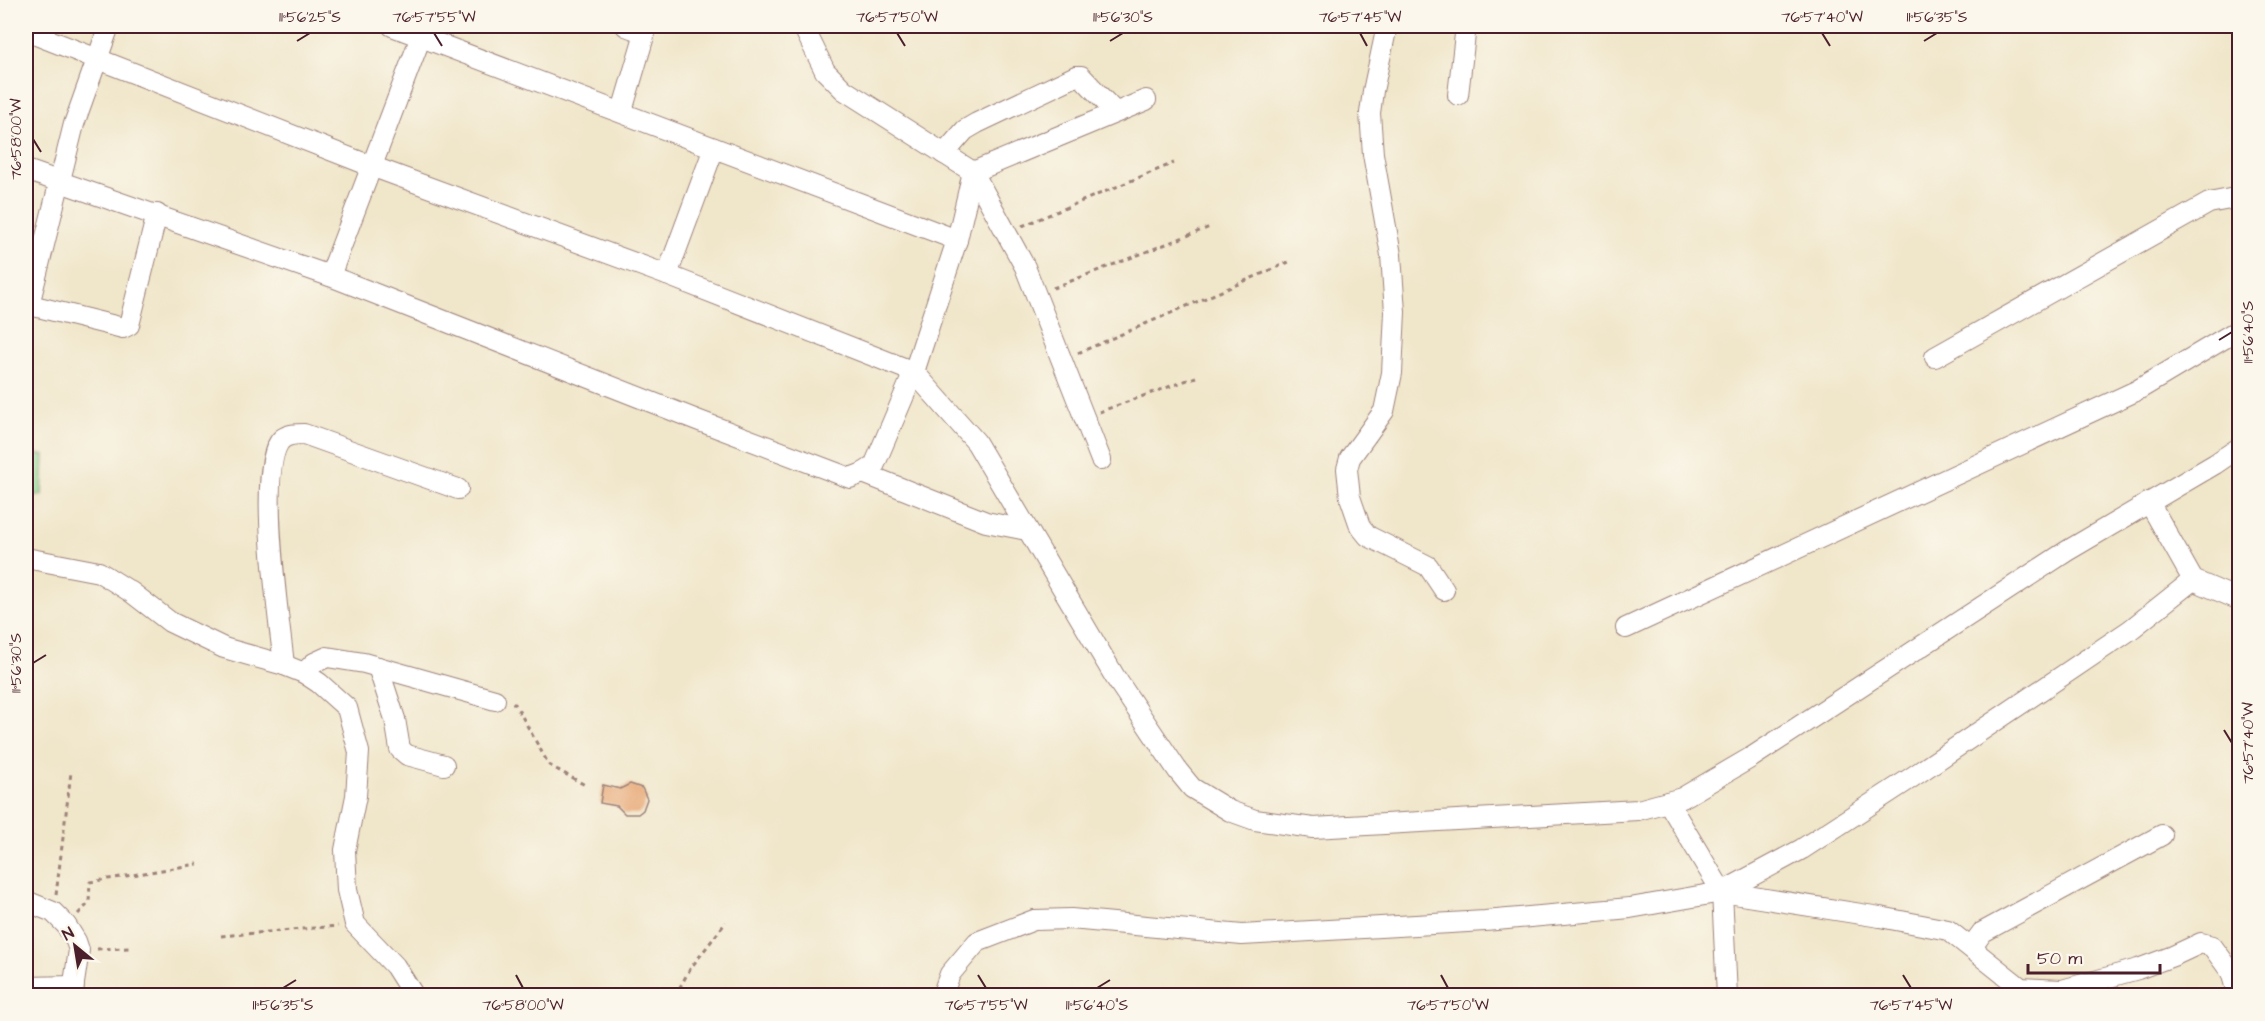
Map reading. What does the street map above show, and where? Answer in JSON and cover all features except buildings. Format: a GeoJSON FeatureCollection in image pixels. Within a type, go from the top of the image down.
{"type":"FeatureCollection","features":[{"type":"Feature","properties":{"kind":"street"},"geometry":{"type":"LineString","coordinates":[[109,26],[74,124],[27,304],[123,328],[129,325],[157,214]]}},
{"type":"Feature","properties":{"kind":"street"},"geometry":{"type":"LineString","coordinates":[[392,26],[423,31],[714,148],[957,240]]}},
{"type":"Feature","properties":{"kind":"street"},"geometry":{"type":"LineString","coordinates":[[622,111],[646,29],[626,26]]}},
{"type":"Feature","properties":{"kind":"street"},"geometry":{"type":"LineString","coordinates":[[803,26],[825,71],[844,90],[973,172],[1025,267],[1101,460]]}},
{"type":"Feature","properties":{"kind":"street"},"geometry":{"type":"LineString","coordinates":[[1387,26],[1372,91],[1370,113],[1373,154],[1391,255],[1395,312],[1392,373],[1384,411],[1350,458],[1347,469],[1350,497],[1360,526],[1368,536],[1428,566],[1444,590]]}},
{"type":"Feature","properties":{"kind":"street"},"geometry":{"type":"LineString","coordinates":[[1458,95],[1466,26]]}},
{"type":"Feature","properties":{"kind":"street"},"geometry":{"type":"LineString","coordinates":[[26,31],[371,166],[667,275],[914,372],[976,442],[1115,677],[1178,771],[1192,788],[1230,811],[1254,819],[1313,828],[1638,810],[1668,802],[1695,791],[1752,757],[2067,551],[2240,447]]}},
{"type":"Feature","properties":{"kind":"street"},"geometry":{"type":"LineString","coordinates":[[330,276],[423,31]]}},
{"type":"Feature","properties":{"kind":"street"},"geometry":{"type":"LineString","coordinates":[[944,154],[966,130],[977,123],[1078,75],[1115,112]]}},
{"type":"Feature","properties":{"kind":"street"},"geometry":{"type":"LineString","coordinates":[[973,172],[1146,100]]}},
{"type":"Feature","properties":{"kind":"street"},"geometry":{"type":"LineString","coordinates":[[667,275],[714,148]]}},
{"type":"Feature","properties":{"kind":"street"},"geometry":{"type":"LineString","coordinates":[[26,170],[330,276],[850,478],[863,474],[874,466],[914,372],[957,240],[973,172]]}},
{"type":"Feature","properties":{"kind":"street"},"geometry":{"type":"LineString","coordinates":[[1935,357],[2209,203],[2240,198]]}},
{"type":"Feature","properties":{"kind":"street"},"geometry":{"type":"LineString","coordinates":[[1626,628],[2136,391],[2240,328]]}},
{"type":"Feature","properties":{"kind":"street"},"geometry":{"type":"LineString","coordinates":[[284,665],[269,518],[271,477],[274,457],[280,440],[289,435],[304,434],[458,489]]}},
{"type":"Feature","properties":{"kind":"street"},"geometry":{"type":"LineString","coordinates":[[863,474],[986,522],[1028,530]]}},
{"type":"Feature","properties":{"kind":"street"},"geometry":{"type":"LineString","coordinates":[[2148,502],[2193,580],[2240,600]]}},
{"type":"Feature","properties":{"kind":"street"},"geometry":{"type":"LineString","coordinates":[[26,558],[99,572],[131,592],[170,622],[224,648],[304,673],[347,708],[359,752],[356,796],[345,850],[347,890],[355,924],[395,966],[414,996]]}},
{"type":"Feature","properties":{"kind":"street"},"geometry":{"type":"LineString","coordinates":[[942,996],[950,974],[977,942],[1034,920],[1071,919],[1242,935],[1496,920],[1630,908],[1722,892],[1802,849],[1908,780],[2130,630],[2193,580]]}},
{"type":"Feature","properties":{"kind":"street"},"geometry":{"type":"LineString","coordinates":[[304,673],[314,663],[327,657],[378,667],[495,700]]}},
{"type":"Feature","properties":{"kind":"street"},"geometry":{"type":"LineString","coordinates":[[378,667],[395,719],[400,749],[407,755],[444,765]]}},
{"type":"Feature","properties":{"kind":"street"},"geometry":{"type":"LineString","coordinates":[[1668,802],[1722,892],[1727,996]]}},
{"type":"Feature","properties":{"kind":"street"},"geometry":{"type":"LineString","coordinates":[[1973,949],[1983,932],[2162,835]]}},
{"type":"Feature","properties":{"kind":"street"},"geometry":{"type":"LineString","coordinates":[[1722,892],[1948,930],[2020,988],[2062,990],[2138,969],[2201,943],[2208,944],[2212,946],[2231,972],[2238,996]]}},
{"type":"Feature","properties":{"kind":"street"},"geometry":{"type":"LineString","coordinates":[[26,901],[53,912],[66,925],[79,950],[73,991],[26,987]]}},
{"type":"Feature","properties":{"kind":"path"},"geometry":{"type":"LineString","coordinates":[[1007,233],[1174,163]]}},
{"type":"Feature","properties":{"kind":"path"},"geometry":{"type":"LineString","coordinates":[[1035,295],[1210,227]]}},
{"type":"Feature","properties":{"kind":"path"},"geometry":{"type":"LineString","coordinates":[[1062,360],[1289,262]]}},
{"type":"Feature","properties":{"kind":"path"},"geometry":{"type":"LineString","coordinates":[[1084,417],[1196,377]]}},
{"type":"Feature","properties":{"kind":"path"},"geometry":{"type":"LineString","coordinates":[[515,704],[549,765],[585,784]]}},
{"type":"Feature","properties":{"kind":"path"},"geometry":{"type":"LineString","coordinates":[[53,912],[71,772]]}},
{"type":"Feature","properties":{"kind":"path"},"geometry":{"type":"LineString","coordinates":[[89,903],[90,882],[198,864]]}},
{"type":"Feature","properties":{"kind":"path"},"geometry":{"type":"LineString","coordinates":[[675,996],[690,969],[726,922]]}},
{"type":"Feature","properties":{"kind":"path"},"geometry":{"type":"LineString","coordinates":[[221,936],[355,924]]}},
{"type":"Feature","properties":{"kind":"path"},"geometry":{"type":"LineString","coordinates":[[79,950],[132,948]]}},
{"type":"Feature","properties":{"kind":"green space"},"geometry":{"type":"Polygon","coordinates":[[[26,454],[44,455],[42,495],[26,495],[26,454]]]}}]}
